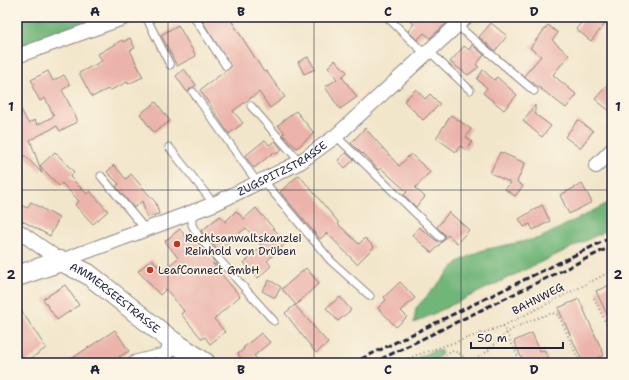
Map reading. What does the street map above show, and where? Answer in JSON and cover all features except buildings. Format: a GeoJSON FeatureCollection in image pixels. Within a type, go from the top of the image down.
{"type":"FeatureCollection","features":[{"type":"Feature","properties":{"kind":"main road","name":"AMMERSEESTRASSE"},"geometry":{"type":"LineString","coordinates":[[17,276],[61,261],[88,274],[168,351],[205,363]]}},
{"type":"Feature","properties":{"kind":"street"},"geometry":{"type":"LineString","coordinates":[[17,56],[126,17]]}},
{"type":"Feature","properties":{"kind":"street","name":"ZUGSPITZSTRASSE"},"geometry":{"type":"LineString","coordinates":[[61,261],[214,204],[300,162],[336,136],[428,54],[463,20]]}},
{"type":"Feature","properties":{"kind":"street"},"geometry":{"type":"LineString","coordinates":[[596,166],[612,150]]}},
{"type":"Feature","properties":{"kind":"street"},"geometry":{"type":"LineString","coordinates":[[17,230],[61,261]]}},
{"type":"Feature","properties":{"kind":"lane"},"geometry":{"type":"LineString","coordinates":[[146,17],[170,65]]}},
{"type":"Feature","properties":{"kind":"lane"},"geometry":{"type":"LineString","coordinates":[[194,17],[226,66]]}},
{"type":"Feature","properties":{"kind":"lane"},"geometry":{"type":"LineString","coordinates":[[387,17],[470,90]]}},
{"type":"Feature","properties":{"kind":"lane"},"geometry":{"type":"LineString","coordinates":[[463,20],[534,91]]}},
{"type":"Feature","properties":{"kind":"lane"},"geometry":{"type":"LineString","coordinates":[[193,92],[260,181],[331,261],[370,296]]}},
{"type":"Feature","properties":{"kind":"lane"},"geometry":{"type":"LineString","coordinates":[[251,106],[300,162]]}},
{"type":"Feature","properties":{"kind":"lane"},"geometry":{"type":"LineString","coordinates":[[336,136],[440,237]]}},
{"type":"Feature","properties":{"kind":"lane"},"geometry":{"type":"LineString","coordinates":[[169,147],[214,204]]}},
{"type":"Feature","properties":{"kind":"lane"},"geometry":{"type":"LineString","coordinates":[[101,176],[146,230]]}},
{"type":"Feature","properties":{"kind":"lane"},"geometry":{"type":"LineString","coordinates":[[192,212],[192,225],[199,237],[274,321]]}},
{"type":"Feature","properties":{"kind":"lane"},"geometry":{"type":"LineString","coordinates":[[130,363],[135,360],[168,351]]}},
{"type":"Feature","properties":{"kind":"path","name":"BAHNWEG"},"geometry":{"type":"LineString","coordinates":[[402,363],[414,356],[503,326],[612,271]]}},
{"type":"Feature","properties":{"kind":"path"},"geometry":{"type":"LineString","coordinates":[[594,298],[612,336]]}},
{"type":"Feature","properties":{"kind":"path"},"geometry":{"type":"LineString","coordinates":[[437,363],[452,350],[462,355],[468,362],[481,356],[507,334],[523,323],[552,313],[558,315],[561,320],[580,363]]}},
{"type":"Feature","properties":{"kind":"path"},"geometry":{"type":"LineString","coordinates":[[503,326],[521,363]]}},
{"type":"Feature","properties":{"kind":"green space"},"geometry":{"type":"Polygon","coordinates":[[[17,17],[103,17],[17,48],[17,17]]]}},
{"type":"Feature","properties":{"kind":"green space"},"geometry":{"type":"Polygon","coordinates":[[[612,201],[612,228],[414,323],[416,308],[458,262],[483,250],[540,238],[612,201]]]}},
{"type":"Feature","properties":{"kind":"green space"},"geometry":{"type":"Polygon","coordinates":[[[432,351],[441,351],[442,354],[433,363],[406,363],[432,351]]]}},
{"type":"Feature","properties":{"kind":"railway"},"geometry":{"type":"LineString","coordinates":[[353,363],[612,237]]}},
{"type":"Feature","properties":{"kind":"railway"},"geometry":{"type":"LineString","coordinates":[[373,363],[612,246]]}},
{"type":"Feature","properties":{"kind":"place","name":"Rechtsanwaltskanzlei Reinhold von Drüben"},"geometry":{"type":"Point","coordinates":[177,244]}},
{"type":"Feature","properties":{"kind":"place","name":"LeafConnect GmbH"},"geometry":{"type":"Point","coordinates":[150,270]}}]}
